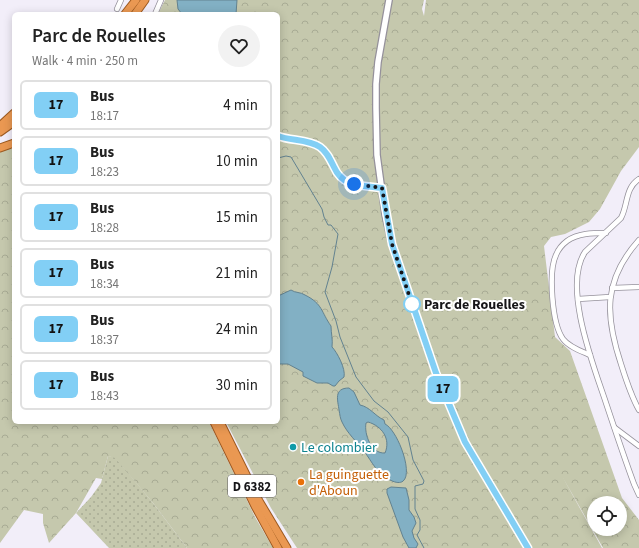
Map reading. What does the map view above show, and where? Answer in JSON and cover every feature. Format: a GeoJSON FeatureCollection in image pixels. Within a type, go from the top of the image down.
{"type":"FeatureCollection","features":[{"type":"Feature","properties":{"kind":"highway"},"geometry":{"type":"LineString","coordinates":[[127,12],[137,0]]}},
{"type":"Feature","properties":{"kind":"highway"},"geometry":{"type":"LineString","coordinates":[[130,12],[137,0]]}},
{"type":"Feature","properties":{"kind":"highway"},"geometry":{"type":"LineString","coordinates":[[136,12],[145,0]]}},
{"type":"Feature","properties":{"kind":"highway"},"geometry":{"type":"LineString","coordinates":[[0,126],[12,115]]}},
{"type":"Feature","properties":{"kind":"highway"},"geometry":{"type":"LineString","coordinates":[[0,132],[12,123]]}},
{"type":"Feature","properties":{"kind":"highway"},"geometry":{"type":"LineString","coordinates":[[0,148],[12,144]]}},
{"type":"Feature","properties":{"kind":"highway","name":"D 6382"},"geometry":{"type":"LineString","coordinates":[[215,424],[255,506],[278,548]]}},
{"type":"Feature","properties":{"kind":"highway","name":"D 6382"},"geometry":{"type":"LineString","coordinates":[[221,424],[259,501],[287,548]]}},
{"type":"Feature","properties":{"kind":"street"},"geometry":{"type":"LineString","coordinates":[[117,9],[121,0]]}},
{"type":"Feature","properties":{"kind":"street"},"geometry":{"type":"LineString","coordinates":[[156,12],[161,0]]}},
{"type":"Feature","properties":{"kind":"street"},"geometry":{"type":"LineString","coordinates":[[389,0],[378,62],[376,84],[376,142],[382,188],[392,244],[436,373],[465,442],[528,548]]}},
{"type":"Feature","properties":{"kind":"street"},"geometry":{"type":"LineString","coordinates":[[280,136],[320,146],[329,157],[340,178],[345,182],[382,188]]}},
{"type":"Feature","properties":{"kind":"street"},"geometry":{"type":"LineString","coordinates":[[639,179],[629,190],[621,218],[585,252],[579,263],[577,284],[584,337],[639,495]]}},
{"type":"Feature","properties":{"kind":"street"},"geometry":{"type":"LineString","coordinates":[[590,355],[569,344],[560,334],[553,301],[552,277],[554,262],[560,248],[572,238],[587,234],[606,233]]}},
{"type":"Feature","properties":{"kind":"street"},"geometry":{"type":"LineString","coordinates":[[639,240],[626,256],[617,273],[610,297],[611,323],[617,351],[628,387],[639,410]]}},
{"type":"Feature","properties":{"kind":"street"},"geometry":{"type":"LineString","coordinates":[[612,288],[639,287]]}},
{"type":"Feature","properties":{"kind":"street"},"geometry":{"type":"LineString","coordinates":[[578,299],[610,297]]}},
{"type":"Feature","properties":{"kind":"street"},"geometry":{"type":"LineString","coordinates":[[615,428],[639,446]]}},
{"type":"Feature","properties":{"kind":"green space","name":"Parc de Rouelles"},"geometry":{"type":"Polygon","coordinates":[[[165,0],[424,0],[422,9],[424,16],[426,0],[639,0],[639,147],[621,171],[600,209],[589,222],[565,234],[551,237],[544,246],[555,337],[570,351],[621,496],[587,496],[587,520],[562,476],[587,521],[587,536],[595,536],[602,548],[297,548],[271,508],[227,424],[280,424],[280,12],[159,12],[165,0]]]}},
{"type":"Feature","properties":{"kind":"green space"},"geometry":{"type":"Polygon","coordinates":[[[7,149],[12,149],[12,424],[210,424],[255,517],[273,548],[187,548],[153,503],[115,458],[108,456],[102,479],[96,478],[76,513],[49,543],[43,523],[43,514],[24,510],[0,543],[0,152],[7,149]]]}},
{"type":"Feature","properties":{"kind":"green space"},"geometry":{"type":"Polygon","coordinates":[[[108,456],[115,457],[153,503],[187,548],[109,548],[76,513],[91,497],[101,483],[108,456]]]}},
{"type":"Feature","properties":{"kind":"green space","name":"Parc de Rouelles"},"geometry":{"type":"Polygon","coordinates":[[[627,504],[639,520],[639,548],[603,548],[596,536],[627,536],[627,504]]]}},
{"type":"Feature","properties":{"kind":"water"},"geometry":{"type":"Polygon","coordinates":[[[177,0],[237,0],[236,12],[180,12],[178,9],[177,0]]]}},
{"type":"Feature","properties":{"kind":"water"},"geometry":{"type":"Polygon","coordinates":[[[291,290],[303,294],[311,298],[321,309],[331,326],[332,347],[341,361],[344,370],[344,377],[335,386],[328,383],[317,383],[303,376],[303,372],[288,364],[280,364],[280,295],[291,290]]]}},
{"type":"Feature","properties":{"kind":"water"},"geometry":{"type":"Polygon","coordinates":[[[349,388],[354,392],[360,405],[364,406],[384,420],[385,424],[391,429],[402,449],[406,471],[405,479],[400,482],[390,480],[382,475],[349,434],[340,418],[338,396],[341,390],[349,388]],[[368,422],[366,423],[367,438],[372,447],[385,453],[387,443],[384,434],[373,424],[368,422]]]}},
{"type":"Feature","properties":{"kind":"water"},"geometry":{"type":"Polygon","coordinates":[[[391,487],[406,488],[409,500],[409,510],[416,523],[412,531],[418,544],[416,548],[409,548],[403,537],[387,493],[387,489],[391,487]]]}},
{"type":"Feature","properties":{"kind":"waterway"},"geometry":{"type":"LineString","coordinates":[[280,158],[286,156],[291,157],[322,209],[328,225],[331,225],[338,234],[332,267],[325,292],[336,321],[340,337],[356,377],[374,401],[388,412],[408,437],[413,460],[424,481],[423,484],[415,486],[415,509],[420,520],[420,530],[417,535],[424,548]]}},
{"type":"Feature","properties":{"kind":"bus line","name":"17"},"geometry":{"type":"LineString","coordinates":[[280,137],[320,146],[329,157],[336,173],[345,182],[382,188],[385,214],[392,244],[436,373],[465,442],[528,548]]}},
{"type":"Feature","properties":{"kind":"place","name":"Parc de Rouelles"},"geometry":{"type":"Point","coordinates":[412,304]}},
{"type":"Feature","properties":{"kind":"place","name":"Le colombier"},"geometry":{"type":"Point","coordinates":[293,447]}},
{"type":"Feature","properties":{"kind":"place","name":"La guinguette d'Aboun"},"geometry":{"type":"Point","coordinates":[301,482]}},
{"type":"Feature","properties":{"kind":"route"},"geometry":{"type":"LineString","coordinates":[[354,184],[382,188],[385,214],[392,244],[412,304]]}}]}
